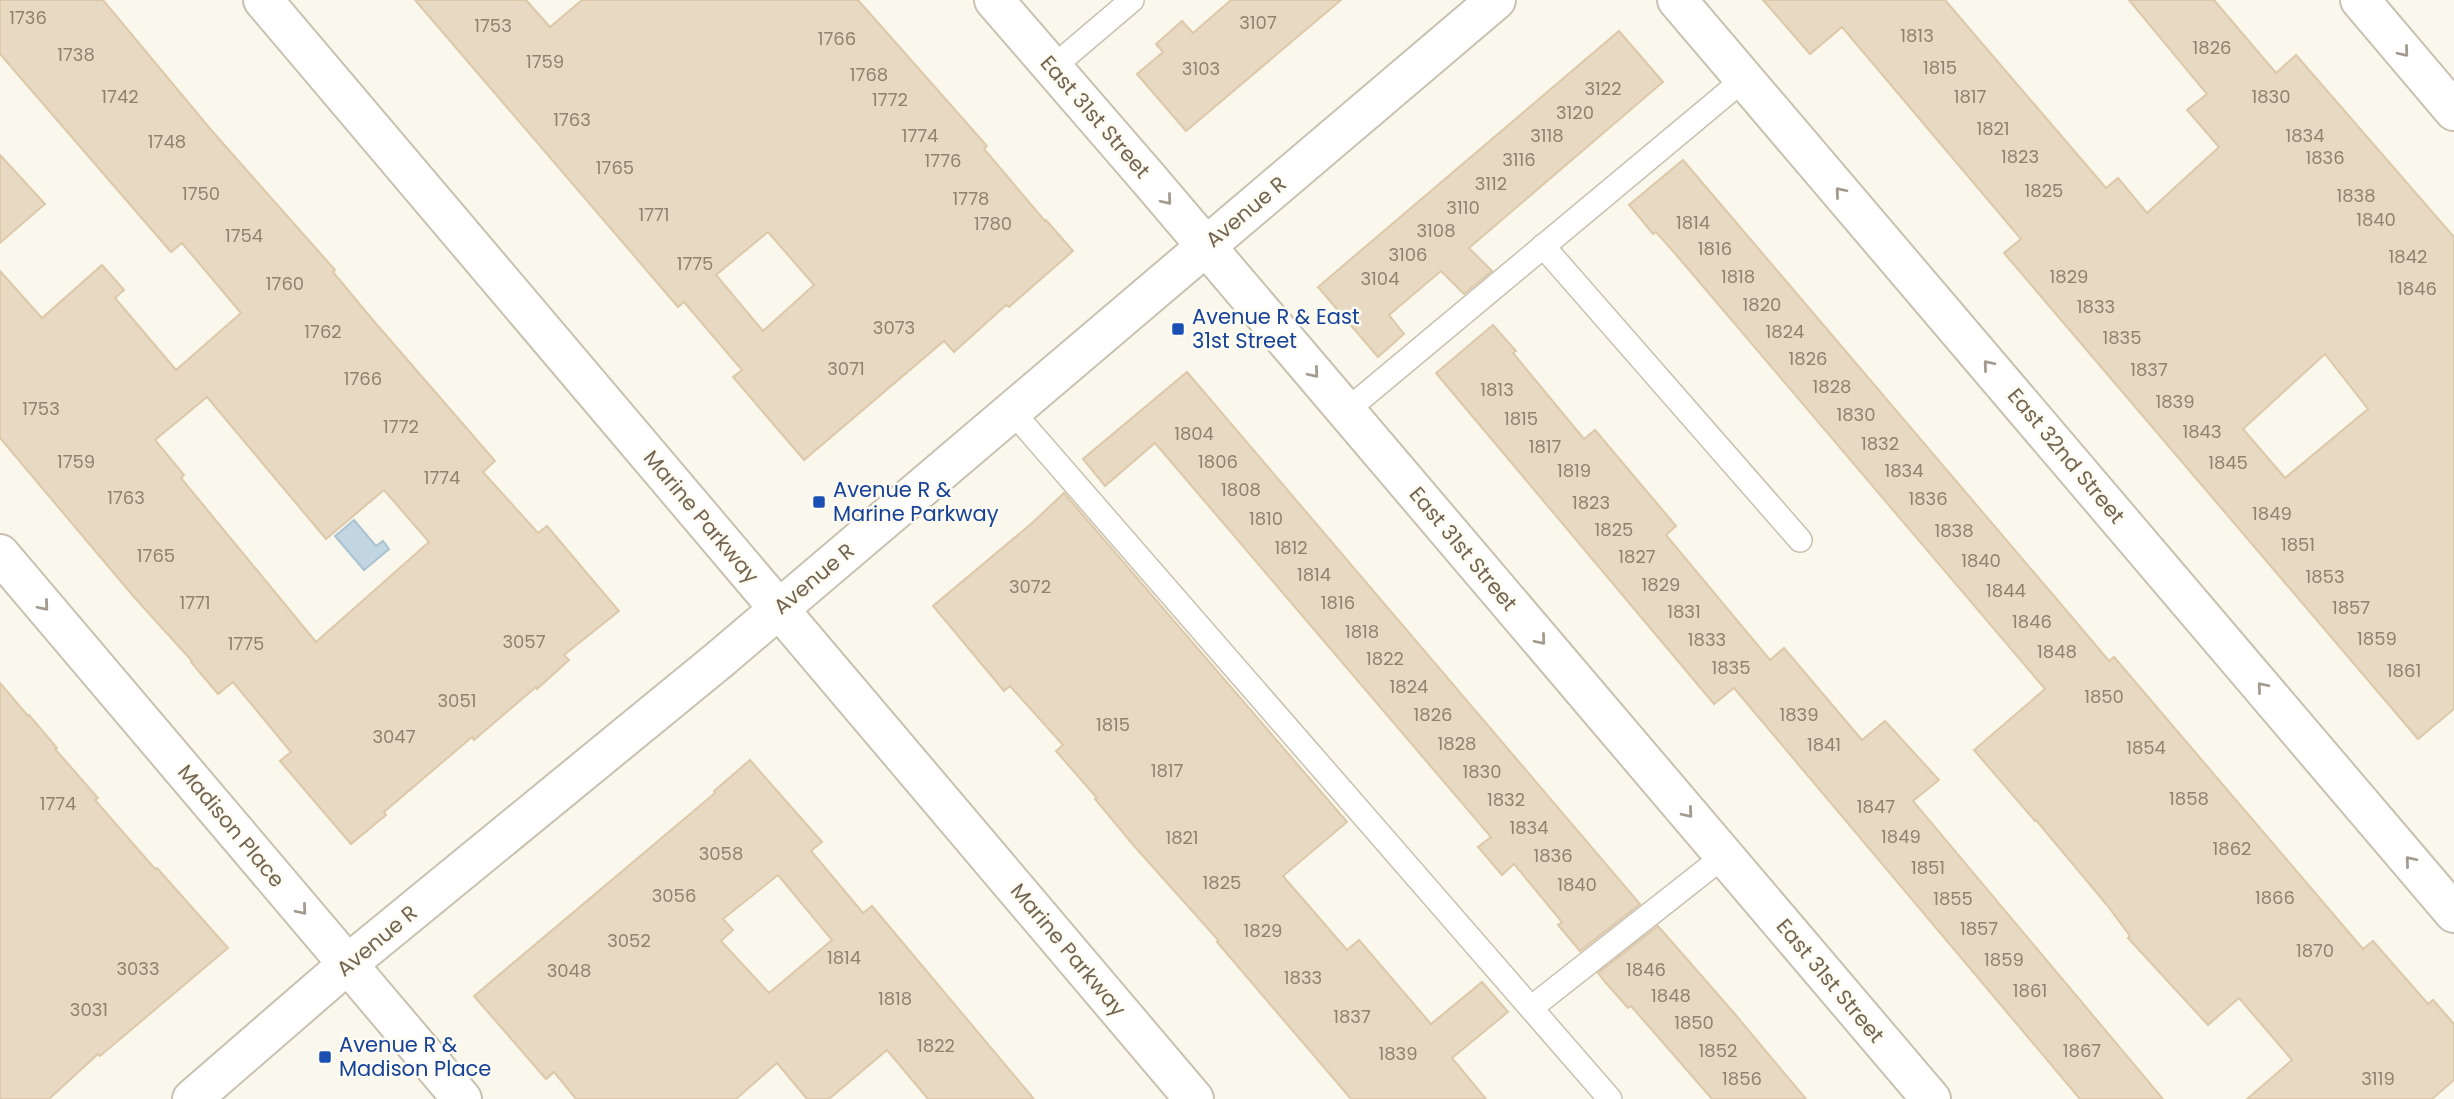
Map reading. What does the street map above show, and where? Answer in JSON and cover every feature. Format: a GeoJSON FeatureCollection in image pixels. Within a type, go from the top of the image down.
{"type":"FeatureCollection","features":[{"type":"Feature","properties":{"kind":"street","name":"Marine Parkway"},"geometry":{"type":"LineString","coordinates":[[263,0],[1194,1099]]}},
{"type":"Feature","properties":{"kind":"street","name":"East 31st Street"},"geometry":{"type":"LineString","coordinates":[[994,0],[1931,1099]]}},
{"type":"Feature","properties":{"kind":"street","name":"Avenue R"},"geometry":{"type":"LineString","coordinates":[[192,1099],[349,963],[779,609],[1496,0]]}},
{"type":"Feature","properties":{"kind":"street","name":"East 32nd Street"},"geometry":{"type":"LineString","coordinates":[[1677,0],[2454,913]]}},
{"type":"Feature","properties":{"kind":"street"},"geometry":{"type":"LineString","coordinates":[[2360,0],[2454,111]]}},
{"type":"Feature","properties":{"kind":"street","name":"Madison Place"},"geometry":{"type":"LineString","coordinates":[[0,554],[462,1099]]}},
{"type":"Feature","properties":{"kind":"lane"},"geometry":{"type":"LineString","coordinates":[[1052,68],[1132,0]]}},
{"type":"Feature","properties":{"kind":"lane"},"geometry":{"type":"LineString","coordinates":[[1346,411],[1744,79]]}},
{"type":"Feature","properties":{"kind":"lane"},"geometry":{"type":"LineString","coordinates":[[1543,246],[1800,540]]}},
{"type":"Feature","properties":{"kind":"lane"},"geometry":{"type":"LineString","coordinates":[[1011,410],[1610,1099]]}},
{"type":"Feature","properties":{"kind":"lane"},"geometry":{"type":"LineString","coordinates":[[1531,1008],[1724,856]]}},
{"type":"Feature","properties":{"kind":"water"},"geometry":{"type":"Polygon","coordinates":[[[354,520],[376,546],[383,541],[389,549],[364,570],[335,536],[354,520]]]}},
{"type":"Feature","properties":{"kind":"building"},"geometry":{"type":"Polygon","coordinates":[[[0,0],[103,0],[495,461],[483,472],[538,533],[547,526],[619,611],[564,655],[569,660],[537,689],[536,687],[474,740],[472,737],[384,812],[386,815],[351,844],[280,761],[291,752],[233,682],[218,694],[0,438],[0,271],[42,318],[102,265],[124,290],[115,298],[176,370],[241,313],[182,243],[171,252],[0,54],[0,0]],[[207,397],[155,440],[184,475],[181,478],[316,642],[429,542],[384,490],[326,539],[207,397]]]}},
{"type":"Feature","properties":{"kind":"building"},"geometry":{"type":"Polygon","coordinates":[[[415,0],[526,0],[550,27],[582,0],[858,0],[987,146],[984,149],[1073,251],[1009,307],[1006,305],[954,352],[944,341],[804,460],[733,377],[742,370],[684,302],[678,307],[415,0]],[[768,232],[716,275],[763,331],[814,285],[768,232]]]}},
{"type":"Feature","properties":{"kind":"building"},"geometry":{"type":"Polygon","coordinates":[[[1231,0],[1341,0],[1186,131],[1137,74],[1163,52],[1156,44],[1182,21],[1193,33],[1231,0]]]}},
{"type":"Feature","properties":{"kind":"building"},"geometry":{"type":"Polygon","coordinates":[[[1763,0],[1945,0],[2106,188],[2118,178],[2147,213],[2219,147],[2187,110],[2207,94],[2129,0],[2214,0],[2276,73],[2296,55],[2454,237],[2454,709],[2418,739],[2004,253],[2021,239],[1842,27],[1810,54],[1763,0]],[[2325,354],[2243,429],[2285,478],[2368,409],[2325,354]]]}},
{"type":"Feature","properties":{"kind":"building"},"geometry":{"type":"Polygon","coordinates":[[[1619,31],[1663,82],[1469,248],[1492,271],[1464,294],[1441,271],[1389,315],[1404,334],[1378,357],[1318,287],[1619,31]]]}},
{"type":"Feature","properties":{"kind":"building"},"geometry":{"type":"Polygon","coordinates":[[[0,155],[45,204],[0,243],[0,155]]]}},
{"type":"Feature","properties":{"kind":"building"},"geometry":{"type":"Polygon","coordinates":[[[1683,160],[2109,661],[2114,657],[2363,949],[2373,941],[2428,1004],[2433,1000],[2454,1024],[2454,1080],[2432,1099],[2247,1099],[2292,1060],[2239,998],[2208,1025],[2128,938],[2130,936],[2107,905],[1974,750],[2045,689],[1678,257],[1656,232],[1653,234],[1629,205],[1683,160]]]}},
{"type":"Feature","properties":{"kind":"building"},"geometry":{"type":"Polygon","coordinates":[[[1493,325],[1584,439],[1595,430],[1676,526],[1666,535],[1770,660],[1784,648],[1862,740],[1885,721],[1939,780],[1913,801],[2163,1099],[2080,1099],[1734,688],[1714,704],[1436,373],[1493,325]]]}},
{"type":"Feature","properties":{"kind":"building"},"geometry":{"type":"Polygon","coordinates":[[[1187,372],[1640,904],[1580,951],[1558,925],[1562,922],[1514,864],[1502,875],[1478,847],[1491,837],[1155,443],[1105,486],[1083,459],[1187,372]]]}},
{"type":"Feature","properties":{"kind":"building"},"geometry":{"type":"Polygon","coordinates":[[[1064,493],[1347,822],[1283,876],[1347,950],[1359,940],[1431,1024],[1482,982],[1508,1012],[1452,1058],[1486,1099],[1351,1099],[1217,942],[1219,941],[1095,799],[1097,798],[1056,751],[1063,745],[1010,686],[1004,691],[933,606],[1064,493]]]}},
{"type":"Feature","properties":{"kind":"building"},"geometry":{"type":"Polygon","coordinates":[[[0,683],[98,798],[95,800],[228,948],[100,1056],[98,1054],[49,1099],[0,1099],[0,683]]]}},
{"type":"Feature","properties":{"kind":"building"},"geometry":{"type":"Polygon","coordinates":[[[750,760],[822,842],[811,851],[863,913],[872,906],[1034,1099],[928,1099],[887,1050],[829,1099],[807,1099],[777,1063],[736,1099],[576,1099],[554,1072],[546,1079],[474,996],[715,793],[714,791],[750,760]],[[778,875],[723,919],[733,930],[721,941],[769,993],[832,940],[778,875]]]}},
{"type":"Feature","properties":{"kind":"building"},"geometry":{"type":"Polygon","coordinates":[[[1658,926],[1806,1099],[1712,1099],[1631,1006],[1628,1008],[1605,982],[1598,973],[1658,926]]]}},
{"type":"Feature","properties":{"kind":"place","name":"Avenue R & East 31st Street"},"geometry":{"type":"Point","coordinates":[1178,329]}},
{"type":"Feature","properties":{"kind":"place","name":"Avenue R & Marine Parkway"},"geometry":{"type":"Point","coordinates":[819,502]}},
{"type":"Feature","properties":{"kind":"place","name":"Avenue R & Madison Place"},"geometry":{"type":"Point","coordinates":[325,1057]}}]}
